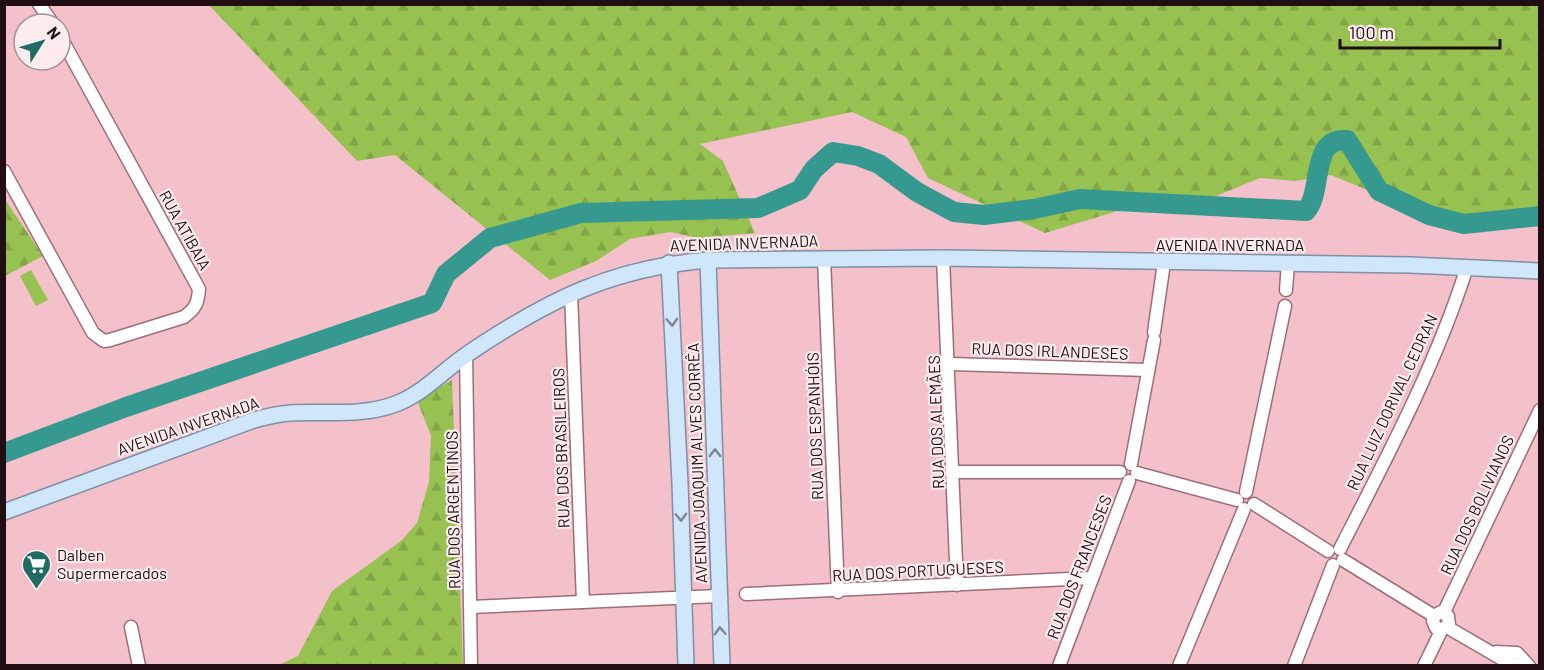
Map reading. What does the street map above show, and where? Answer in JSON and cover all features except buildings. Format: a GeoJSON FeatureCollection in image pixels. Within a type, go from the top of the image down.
{"type":"FeatureCollection","features":[{"type":"Feature","properties":{"kind":"main road","name":"AVENIDA INVERNADA"},"geometry":{"type":"LineString","coordinates":[[4,512],[254,420],[286,413],[377,410],[417,393],[466,355],[516,322],[571,293],[624,273],[669,263],[708,260],[943,258],[1288,263],[1539,271]]}},
{"type":"Feature","properties":{"kind":"main road","name":"AVENIDA JOAQUIM ALVES CORRÊA"},"geometry":{"type":"LineString","coordinates":[[708,260],[722,666]]}},
{"type":"Feature","properties":{"kind":"main road","name":"AVENIDA JOAQUIM ALVES CORRÊA"},"geometry":{"type":"LineString","coordinates":[[669,263],[686,666]]}},
{"type":"Feature","properties":{"kind":"street","name":"RUA ATIBAIA"},"geometry":{"type":"LineString","coordinates":[[4,171],[93,333],[99,338],[110,340],[184,317],[194,310],[198,302],[199,289],[72,58]]}},
{"type":"Feature","properties":{"kind":"street","name":"RUA DOS ESPANHÓIS"},"geometry":{"type":"LineString","coordinates":[[824,258],[838,592]]}},
{"type":"Feature","properties":{"kind":"street","name":"RUA DOS ALEMÃES"},"geometry":{"type":"LineString","coordinates":[[943,258],[950,364],[957,585]]}},
{"type":"Feature","properties":{"kind":"street","name":"RUA DOS FRANCESES"},"geometry":{"type":"LineString","coordinates":[[1059,666],[1129,473],[1154,336],[1164,263]]}},
{"type":"Feature","properties":{"kind":"street"},"geometry":{"type":"LineString","coordinates":[[1286,290],[1288,263]]}},
{"type":"Feature","properties":{"kind":"street","name":"RUA LUIZ DORIVAL CEDRAN"},"geometry":{"type":"LineString","coordinates":[[1294,666],[1336,556],[1404,424],[1454,310],[1467,267]]}},
{"type":"Feature","properties":{"kind":"street","name":"RUA DOS BRASILEIROS"},"geometry":{"type":"LineString","coordinates":[[571,293],[583,602]]}},
{"type":"Feature","properties":{"kind":"street"},"geometry":{"type":"LineString","coordinates":[[1179,666],[1245,501],[1285,306]]}},
{"type":"Feature","properties":{"kind":"street","name":"RUA DOS ARGENTINOS"},"geometry":{"type":"LineString","coordinates":[[466,355],[471,666]]}},
{"type":"Feature","properties":{"kind":"street","name":"RUA DOS IRLANDESES"},"geometry":{"type":"LineString","coordinates":[[950,364],[1148,370]]}},
{"type":"Feature","properties":{"kind":"street","name":"RUA DOS BOLIVIANOS"},"geometry":{"type":"LineString","coordinates":[[1439,614],[1539,410]]}},
{"type":"Feature","properties":{"kind":"street"},"geometry":{"type":"LineString","coordinates":[[954,472],[1129,473],[1245,501],[1439,614],[1434,626],[1445,628],[1495,652],[1514,666]]}},
{"type":"Feature","properties":{"kind":"street","name":"RUA DOS PORTUGUESES"},"geometry":{"type":"LineString","coordinates":[[746,594],[838,592],[1092,578]]}},
{"type":"Feature","properties":{"kind":"street"},"geometry":{"type":"LineString","coordinates":[[471,607],[718,596]]}},
{"type":"Feature","properties":{"kind":"street"},"geometry":{"type":"LineString","coordinates":[[131,627],[139,666]]}},
{"type":"Feature","properties":{"kind":"street"},"geometry":{"type":"LineString","coordinates":[[1424,666],[1445,628]]}},
{"type":"Feature","properties":{"kind":"street"},"geometry":{"type":"LineString","coordinates":[[1495,652],[1517,653],[1529,666]]}},
{"type":"Feature","properties":{"kind":"green space"},"geometry":{"type":"Polygon","coordinates":[[[209,5],[1539,5],[1539,207],[1457,227],[1331,175],[1295,181],[1260,178],[1216,196],[1167,196],[1045,233],[928,178],[906,137],[852,112],[700,144],[723,161],[755,233],[698,238],[670,232],[630,239],[596,261],[550,280],[395,155],[357,161],[209,5]]]}},
{"type":"Feature","properties":{"kind":"green space"},"geometry":{"type":"Polygon","coordinates":[[[4,198],[43,256],[5,276],[4,276],[4,198]]]}},
{"type":"Feature","properties":{"kind":"green space"},"geometry":{"type":"Polygon","coordinates":[[[31,270],[48,300],[36,306],[20,276],[31,270]]]}},
{"type":"Feature","properties":{"kind":"green space"},"geometry":{"type":"Polygon","coordinates":[[[452,380],[463,665],[277,666],[298,656],[332,591],[401,541],[417,523],[429,482],[431,436],[417,400],[452,380]]]}},
{"type":"Feature","properties":{"kind":"waterway"},"geometry":{"type":"LineString","coordinates":[[4,453],[126,407],[432,303],[446,274],[490,238],[581,213],[758,208],[800,190],[814,169],[833,152],[858,156],[879,164],[917,192],[954,212],[984,215],[1034,209],[1080,199],[1306,211],[1315,191],[1319,167],[1327,147],[1335,141],[1347,140],[1379,191],[1429,215],[1464,224],[1540,216]]}},
{"type":"Feature","properties":{"kind":"place","name":"Dalben Supermercados"},"geometry":{"type":"Point","coordinates":[36,590]}}]}
